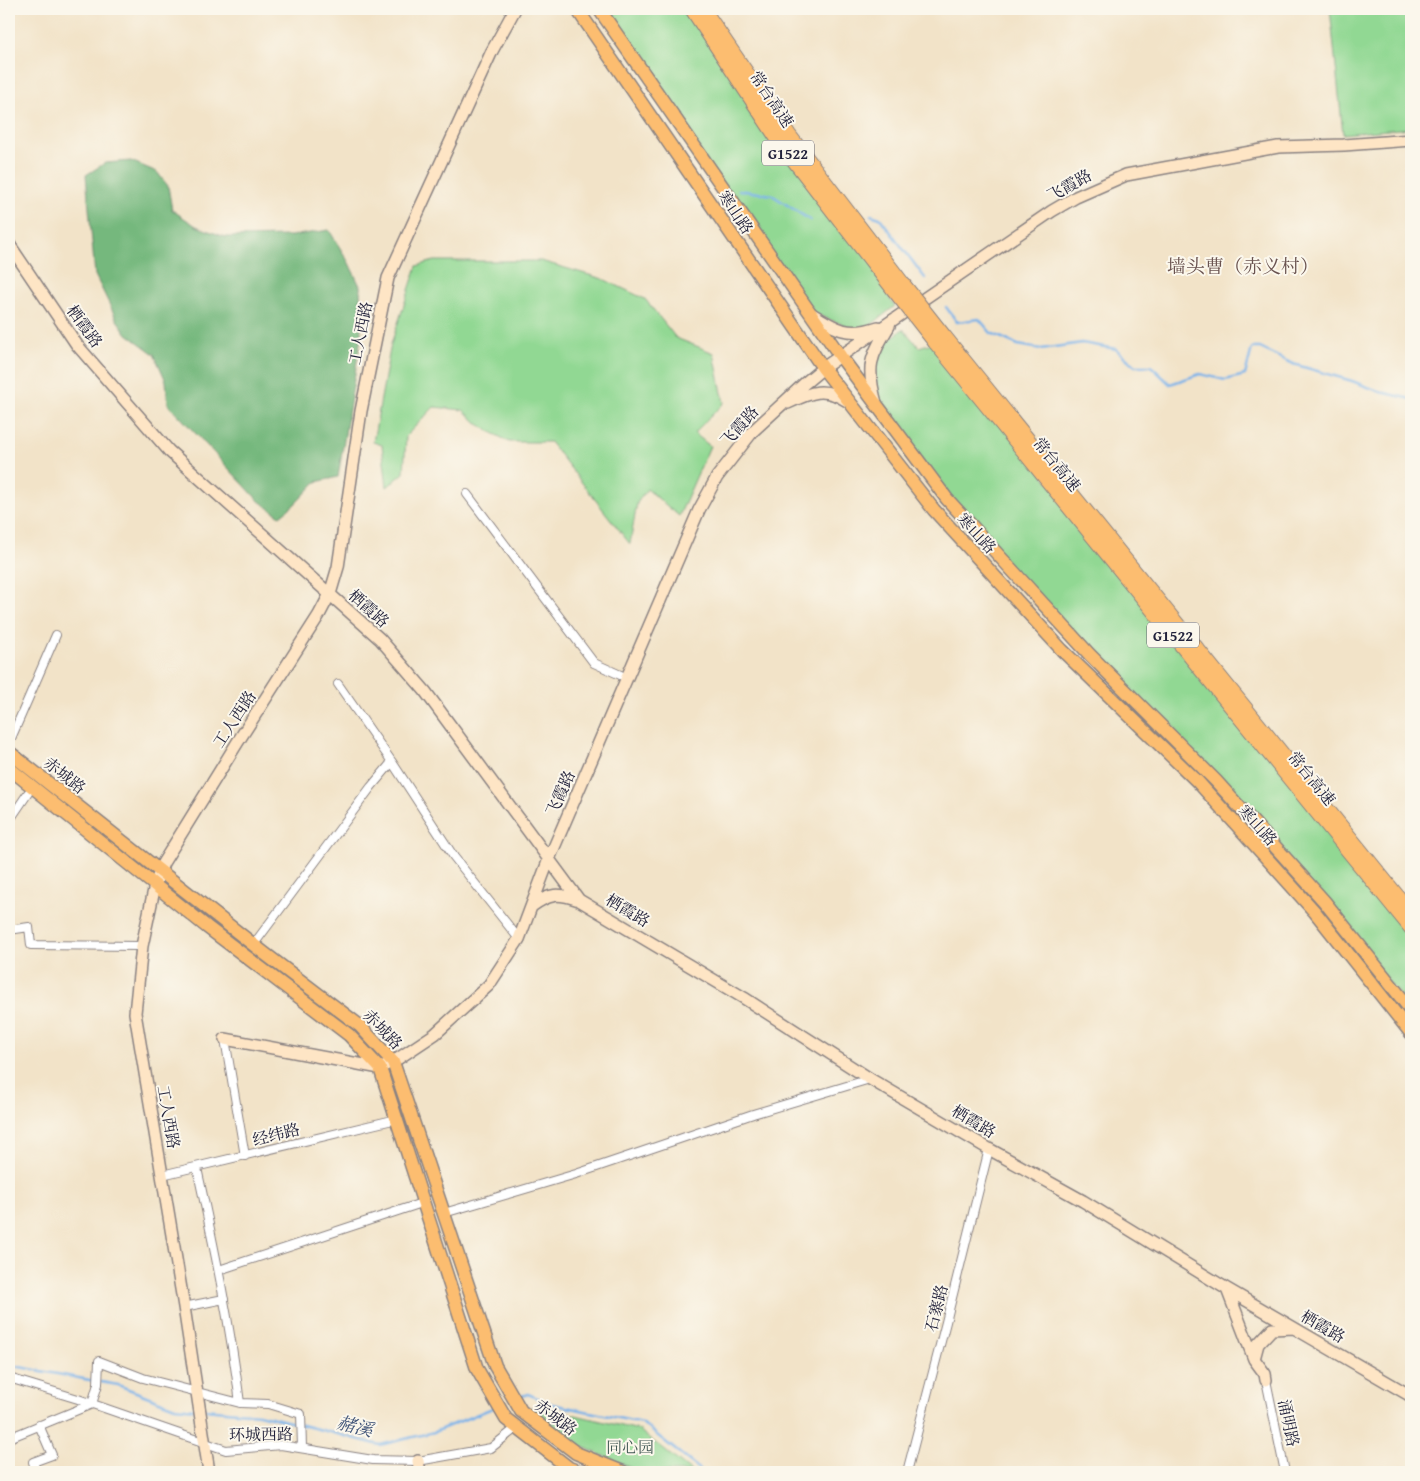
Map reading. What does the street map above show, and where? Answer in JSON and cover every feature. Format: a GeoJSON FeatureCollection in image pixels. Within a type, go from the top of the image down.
{"type":"FeatureCollection","features":[{"type":"Feature","properties":{"kind":"highway","name":"常台高速"},"geometry":{"type":"LineString","coordinates":[[692,9],[779,140],[1411,928]]}},
{"type":"Feature","properties":{"kind":"highway","name":"常台高速"},"geometry":{"type":"LineString","coordinates":[[703,9],[789,135],[898,287]]}},
{"type":"Feature","properties":{"kind":"highway","name":"常台高速"},"geometry":{"type":"LineString","coordinates":[[940,339],[1411,913]]}},
{"type":"Feature","properties":{"kind":"main road","name":"工人西路"},"geometry":{"type":"LineString","coordinates":[[209,1472],[184,1307],[135,1013],[142,946],[160,870],[239,740],[319,615],[330,594],[338,567],[361,411],[388,278],[492,51],[516,9]]}},
{"type":"Feature","properties":{"kind":"main road","name":"寒山路"},"geometry":{"type":"LineString","coordinates":[[577,9],[823,368],[934,510],[1062,650],[1198,782],[1315,912],[1411,1033]]}},
{"type":"Feature","properties":{"kind":"main road","name":"寒山路"},"geometry":{"type":"LineString","coordinates":[[599,9],[841,357],[947,499],[1090,655],[1216,781],[1324,902],[1411,1010]]}},
{"type":"Feature","properties":{"kind":"main road","name":"飞霞路"},"geometry":{"type":"LineString","coordinates":[[380,1068],[393,1062],[435,1034],[490,986],[519,939],[549,859],[699,510],[717,478],[753,430],[777,408],[823,368],[892,323],[1052,212],[1076,197],[1126,174],[1278,147],[1411,140]]}},
{"type":"Feature","properties":{"kind":"main road","name":"栖霞路"},"geometry":{"type":"LineString","coordinates":[[9,244],[77,345],[169,450],[380,639],[425,691],[578,900],[744,998],[870,1079],[1083,1201],[1227,1289],[1411,1396]]}},
{"type":"Feature","properties":{"kind":"main road"},"geometry":{"type":"LineString","coordinates":[[810,312],[835,329],[862,332],[892,323]]}},
{"type":"Feature","properties":{"kind":"main road"},"geometry":{"type":"LineString","coordinates":[[877,407],[871,386],[871,362],[892,323]]}},
{"type":"Feature","properties":{"kind":"main road"},"geometry":{"type":"LineString","coordinates":[[805,383],[812,362],[809,348]]}},
{"type":"Feature","properties":{"kind":"main road"},"geometry":{"type":"LineString","coordinates":[[777,408],[805,395],[819,391],[838,395],[850,402]]}},
{"type":"Feature","properties":{"kind":"main road","name":"赤城路"},"geometry":{"type":"LineString","coordinates":[[9,752],[360,1026],[393,1062],[495,1366],[509,1391],[521,1411],[576,1453],[623,1472]]}},
{"type":"Feature","properties":{"kind":"main road","name":"赤城路"},"geometry":{"type":"LineString","coordinates":[[9,768],[207,927],[349,1035],[380,1068],[477,1369],[506,1419],[569,1468],[580,1472]]}},
{"type":"Feature","properties":{"kind":"main road"},"geometry":{"type":"LineString","coordinates":[[532,906],[544,897],[562,894],[578,900]]}},
{"type":"Feature","properties":{"kind":"main road"},"geometry":{"type":"LineString","coordinates":[[283,985],[292,974]]}},
{"type":"Feature","properties":{"kind":"main road"},"geometry":{"type":"LineString","coordinates":[[225,1038],[380,1068]]}},
{"type":"Feature","properties":{"kind":"main road"},"geometry":{"type":"LineString","coordinates":[[446,1269],[461,1263]]}},
{"type":"Feature","properties":{"kind":"main road"},"geometry":{"type":"LineString","coordinates":[[1227,1289],[1254,1359],[1265,1374],[1266,1380]]}},
{"type":"Feature","properties":{"kind":"main road"},"geometry":{"type":"LineString","coordinates":[[1254,1359],[1258,1344],[1272,1329],[1294,1328]]}},
{"type":"Feature","properties":{"kind":"street"},"geometry":{"type":"LineString","coordinates":[[467,494],[594,663],[626,678]]}},
{"type":"Feature","properties":{"kind":"street"},"geometry":{"type":"LineString","coordinates":[[9,743],[56,635]]}},
{"type":"Feature","properties":{"kind":"street"},"geometry":{"type":"LineString","coordinates":[[338,684],[454,857],[519,939]]}},
{"type":"Feature","properties":{"kind":"street"},"geometry":{"type":"LineString","coordinates":[[254,944],[371,787],[392,762]]}},
{"type":"Feature","properties":{"kind":"street"},"geometry":{"type":"LineString","coordinates":[[9,821],[28,793]]}},
{"type":"Feature","properties":{"kind":"street"},"geometry":{"type":"LineString","coordinates":[[9,930],[29,927],[31,945],[142,946]]}},
{"type":"Feature","properties":{"kind":"street"},"geometry":{"type":"LineString","coordinates":[[225,1038],[245,1156]]}},
{"type":"Feature","properties":{"kind":"street"},"geometry":{"type":"LineString","coordinates":[[444,1213],[576,1174],[753,1114],[870,1079]]}},
{"type":"Feature","properties":{"kind":"street","name":"经纬路"},"geometry":{"type":"LineString","coordinates":[[162,1175],[397,1119]]}},
{"type":"Feature","properties":{"kind":"street","name":"石寨路"},"geometry":{"type":"LineString","coordinates":[[907,1472],[990,1149]]}},
{"type":"Feature","properties":{"kind":"street"},"geometry":{"type":"LineString","coordinates":[[197,1168],[219,1270],[234,1354],[240,1403]]}},
{"type":"Feature","properties":{"kind":"street"},"geometry":{"type":"LineString","coordinates":[[219,1270],[424,1202]]}},
{"type":"Feature","properties":{"kind":"street"},"geometry":{"type":"LineString","coordinates":[[184,1307],[224,1299]]}},
{"type":"Feature","properties":{"kind":"street"},"geometry":{"type":"LineString","coordinates":[[9,1438],[92,1404],[98,1384],[99,1361],[143,1378],[240,1403],[268,1404],[301,1414],[302,1447]]}},
{"type":"Feature","properties":{"kind":"street","name":"环城西路"},"geometry":{"type":"LineString","coordinates":[[9,1378],[226,1450],[281,1445],[419,1466],[491,1448],[516,1428]]}},
{"type":"Feature","properties":{"kind":"street","name":"涌明路"},"geometry":{"type":"LineString","coordinates":[[1266,1380],[1285,1472]]}},
{"type":"Feature","properties":{"kind":"street"},"geometry":{"type":"LineString","coordinates":[[33,1472],[36,1471],[33,1462],[52,1455],[39,1425]]}},
{"type":"Feature","properties":{"kind":"green space"},"geometry":{"type":"Polygon","coordinates":[[[599,9],[692,9],[894,290],[888,296],[895,306],[862,332],[810,312],[599,9]]]}},
{"type":"Feature","properties":{"kind":"green space"},"geometry":{"type":"Polygon","coordinates":[[[1330,9],[1411,9],[1411,128],[1343,134],[1330,9]]]}},
{"type":"Feature","properties":{"kind":"green space"},"geometry":{"type":"Polygon","coordinates":[[[131,161],[157,172],[168,186],[172,210],[196,226],[225,237],[291,236],[329,230],[348,261],[360,286],[361,337],[338,477],[316,482],[295,504],[280,516],[259,501],[168,404],[166,381],[154,354],[127,334],[117,320],[95,275],[86,175],[105,163],[131,161]]]}},
{"type":"Feature","properties":{"kind":"green space"},"geometry":{"type":"Polygon","coordinates":[[[434,261],[541,261],[603,279],[645,299],[676,338],[714,353],[724,403],[694,433],[710,446],[679,516],[647,489],[637,503],[630,544],[550,442],[509,442],[482,427],[463,410],[434,407],[406,436],[404,473],[387,487],[382,445],[373,442],[391,344],[417,266],[434,261]]]}},
{"type":"Feature","properties":{"kind":"green space"},"geometry":{"type":"Polygon","coordinates":[[[903,329],[919,347],[935,342],[1411,928],[1411,1010],[1324,901],[1017,577],[877,407],[871,385],[881,341],[890,339],[903,329]]]}},
{"type":"Feature","properties":{"kind":"green space","name":"同心园"},"geometry":{"type":"Polygon","coordinates":[[[529,1408],[550,1409],[639,1430],[692,1472],[641,1472],[580,1446],[529,1408]]]}},
{"type":"Feature","properties":{"kind":"waterway"},"geometry":{"type":"LineString","coordinates":[[739,190],[772,195],[810,220]]}},
{"type":"Feature","properties":{"kind":"waterway"},"geometry":{"type":"LineString","coordinates":[[871,215],[880,218],[925,278]]}},
{"type":"Feature","properties":{"kind":"waterway"},"geometry":{"type":"LineString","coordinates":[[946,307],[957,322],[979,319],[991,333],[1018,345],[1041,349],[1082,343],[1116,349],[1135,366],[1151,366],[1170,384],[1200,374],[1225,380],[1245,375],[1252,348],[1260,348],[1293,364],[1352,381],[1381,392],[1411,399]]}},
{"type":"Feature","properties":{"kind":"waterway","name":"赭溪"},"geometry":{"type":"LineString","coordinates":[[9,1365],[95,1381]]}},
{"type":"Feature","properties":{"kind":"waterway","name":"赭溪"},"geometry":{"type":"LineString","coordinates":[[101,1382],[118,1385],[175,1407],[196,1409]]}},
{"type":"Feature","properties":{"kind":"waterway","name":"赭溪"},"geometry":{"type":"LineString","coordinates":[[519,1397],[528,1394],[552,1404],[642,1423],[703,1472]]}},
{"type":"Feature","properties":{"kind":"waterway","name":"赭溪"},"geometry":{"type":"LineString","coordinates":[[204,1409],[259,1414],[380,1445],[434,1432],[495,1407]]}},
{"type":"Feature","properties":{"kind":"district","name":"墙头曹（赤义村）"},"geometry":{"type":"Point","coordinates":[1243,266]}}]}
